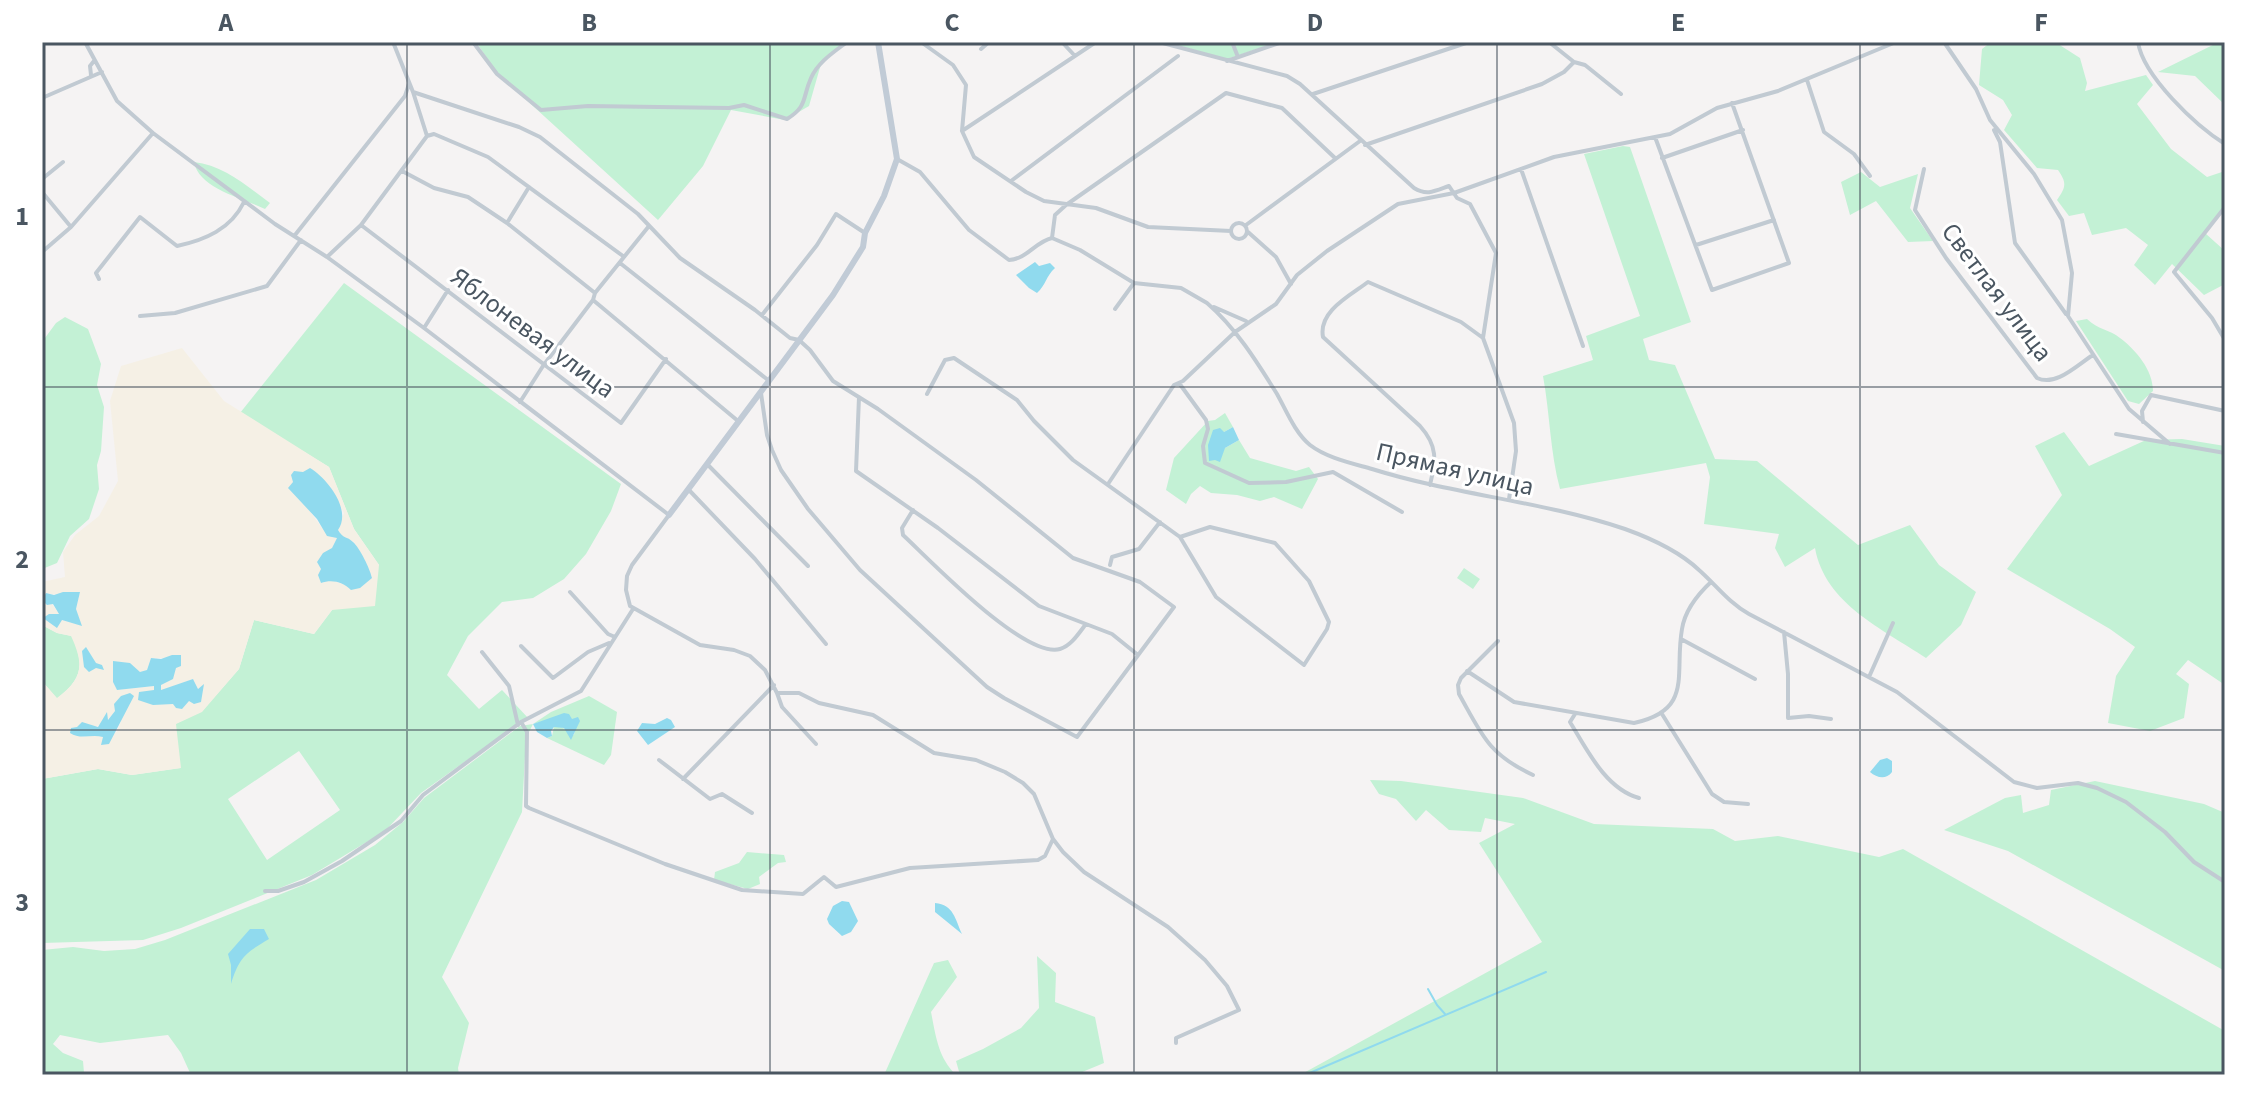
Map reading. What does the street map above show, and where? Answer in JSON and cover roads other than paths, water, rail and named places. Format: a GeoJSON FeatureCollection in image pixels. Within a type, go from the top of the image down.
{"type":"FeatureCollection","features":[{"type":"Feature","properties":{"kind":"street"},"geometry":{"type":"LineString","coordinates":[[85,42],[117,101],[153,133],[424,328],[669,515]]}},
{"type":"Feature","properties":{"kind":"street"},"geometry":{"type":"LineString","coordinates":[[393,42],[427,136]]}},
{"type":"Feature","properties":{"kind":"street"},"geometry":{"type":"LineString","coordinates":[[473,42],[497,74],[541,110],[588,106],[729,108],[744,105],[787,119],[800,111],[812,76],[826,58],[847,42]]}},
{"type":"Feature","properties":{"kind":"street"},"geometry":{"type":"LineString","coordinates":[[816,744],[782,707],[765,670],[750,656],[734,650],[700,645],[633,609],[627,598],[627,576],[632,565],[851,268],[863,247],[865,233],[884,196],[897,159],[878,42]]}},
{"type":"Feature","properties":{"kind":"street"},"geometry":{"type":"LineString","coordinates":[[921,42],[953,65],[966,85],[962,131],[974,157],[990,170],[1044,201],[1096,208],[1148,227],[1231,231],[1238,239],[1248,232]]}},
{"type":"Feature","properties":{"kind":"street"},"geometry":{"type":"LineString","coordinates":[[981,49],[989,42]]}},
{"type":"Feature","properties":{"kind":"street"},"geometry":{"type":"LineString","coordinates":[[1062,42],[1075,56]]}},
{"type":"Feature","properties":{"kind":"street"},"geometry":{"type":"LineString","coordinates":[[962,131],[1096,42]]}},
{"type":"Feature","properties":{"kind":"street"},"geometry":{"type":"LineString","coordinates":[[1159,42],[1287,76],[1313,94],[1360,141],[1422,193],[1449,186],[1470,204],[1496,253],[1483,338],[1514,423],[1516,451],[1508,500]]}},
{"type":"Feature","properties":{"kind":"street"},"geometry":{"type":"LineString","coordinates":[[1232,42],[1238,57]]}},
{"type":"Feature","properties":{"kind":"street"},"geometry":{"type":"LineString","coordinates":[[1225,62],[1282,42]]}},
{"type":"Feature","properties":{"kind":"street"},"geometry":{"type":"LineString","coordinates":[[1313,94],[1469,42]]}},
{"type":"Feature","properties":{"kind":"street"},"geometry":{"type":"LineString","coordinates":[[1549,42],[1574,62],[1585,65],[1621,94]]}},
{"type":"Feature","properties":{"kind":"street"},"geometry":{"type":"LineString","coordinates":[[1108,484],[1160,401],[1174,385],[1248,321],[1276,304],[1297,275],[1398,204],[1454,193],[1554,157],[1670,134],[1705,113],[1765,96],[1896,42]]}},
{"type":"Feature","properties":{"kind":"street"},"geometry":{"type":"LineString","coordinates":[[1944,42],[1976,89],[2000,142],[2015,243],[2129,409],[2170,444]]}},
{"type":"Feature","properties":{"kind":"street"},"geometry":{"type":"LineString","coordinates":[[2138,42],[2149,72],[2225,144]]}},
{"type":"Feature","properties":{"kind":"street"},"geometry":{"type":"LineString","coordinates":[[1011,181],[1178,56]]}},
{"type":"Feature","properties":{"kind":"street"},"geometry":{"type":"LineString","coordinates":[[91,75],[90,66],[94,61]]}},
{"type":"Feature","properties":{"kind":"street"},"geometry":{"type":"LineString","coordinates":[[1365,145],[1542,84],[1564,72],[1574,62]]}},
{"type":"Feature","properties":{"kind":"street"},"geometry":{"type":"LineString","coordinates":[[42,98],[102,72]]}},
{"type":"Feature","properties":{"kind":"street"},"geometry":{"type":"LineString","coordinates":[[1807,80],[1824,132],[1854,154],[1870,176]]}},
{"type":"Feature","properties":{"kind":"street"},"geometry":{"type":"LineString","coordinates":[[294,236],[405,96],[409,84]]}},
{"type":"Feature","properties":{"kind":"street"},"geometry":{"type":"LineString","coordinates":[[413,92],[519,127],[540,137],[586,171],[649,226],[680,258],[790,338],[799,340],[833,381],[976,480],[1073,558],[1140,582],[1174,607],[1077,737],[1004,698],[974,676],[877,586],[808,509],[781,470],[767,435],[764,401],[760,392]]}},
{"type":"Feature","properties":{"kind":"street"},"geometry":{"type":"LineString","coordinates":[[1052,238],[1055,215],[1066,205],[1226,93],[1282,108],[1335,158]]}},
{"type":"Feature","properties":{"kind":"street"},"geometry":{"type":"LineString","coordinates":[[1696,245],[1712,290],[1789,263],[1732,103]]}},
{"type":"Feature","properties":{"kind":"street"},"geometry":{"type":"LineString","coordinates":[[1990,120],[2034,174],[2062,220],[2072,273],[2068,316]]}},
{"type":"Feature","properties":{"kind":"street"},"geometry":{"type":"LineString","coordinates":[[1662,158],[1743,130]]}},
{"type":"Feature","properties":{"kind":"street"},"geometry":{"type":"LineString","coordinates":[[42,252],[71,227],[153,133]]}},
{"type":"Feature","properties":{"kind":"street"},"geometry":{"type":"LineString","coordinates":[[327,257],[361,225],[427,136],[434,134],[488,157],[623,256]]}},
{"type":"Feature","properties":{"kind":"street"},"geometry":{"type":"LineString","coordinates":[[1655,137],[1693,246],[1774,220]]}},
{"type":"Feature","properties":{"kind":"street"},"geometry":{"type":"LineString","coordinates":[[1231,231],[1236,223],[1246,225],[1360,141]]}},
{"type":"Feature","properties":{"kind":"street"},"geometry":{"type":"LineString","coordinates":[[897,159],[920,172],[969,230],[1009,260],[1017,260],[1052,238]]}},
{"type":"Feature","properties":{"kind":"street"},"geometry":{"type":"LineString","coordinates":[[42,179],[63,162]]}},
{"type":"Feature","properties":{"kind":"street"},"geometry":{"type":"LineString","coordinates":[[1521,169],[1583,346]]}},
{"type":"Feature","properties":{"kind":"street","name":"Светлая улица"},"geometry":{"type":"LineString","coordinates":[[1924,169],[1915,210],[1946,258],[2037,378],[2045,382],[2053,380],[2093,355]]}},
{"type":"Feature","properties":{"kind":"street"},"geometry":{"type":"LineString","coordinates":[[402,171],[434,188],[468,197],[507,223],[595,293]]}},
{"type":"Feature","properties":{"kind":"street"},"geometry":{"type":"LineString","coordinates":[[507,223],[529,187]]}},
{"type":"Feature","properties":{"kind":"street"},"geometry":{"type":"LineString","coordinates":[[42,192],[71,227]]}},
{"type":"Feature","properties":{"kind":"street"},"geometry":{"type":"LineString","coordinates":[[99,279],[96,273],[140,217],[177,246],[214,235],[238,214],[244,201]]}},
{"type":"Feature","properties":{"kind":"street"},"geometry":{"type":"LineString","coordinates":[[2225,207],[2174,272],[2212,318],[2225,340]]}},
{"type":"Feature","properties":{"kind":"street"},"geometry":{"type":"LineString","coordinates":[[762,315],[817,245],[836,214],[865,233]]}},
{"type":"Feature","properties":{"kind":"street","name":"Яблоневая улица"},"geometry":{"type":"LineString","coordinates":[[361,225],[621,423],[666,359]]}},
{"type":"Feature","properties":{"kind":"street"},"geometry":{"type":"LineString","coordinates":[[1246,225],[1248,232],[1276,257],[1291,284]]}},
{"type":"Feature","properties":{"kind":"street"},"geometry":{"type":"LineString","coordinates":[[520,402],[595,293],[649,226]]}},
{"type":"Feature","properties":{"kind":"street"},"geometry":{"type":"LineString","coordinates":[[1052,238],[1080,250],[1134,283],[1181,288],[1234,317],[1248,321]]}},
{"type":"Feature","properties":{"kind":"street"},"geometry":{"type":"LineString","coordinates":[[140,316],[183,312],[267,286],[301,240]]}},
{"type":"Feature","properties":{"kind":"street"},"geometry":{"type":"LineString","coordinates":[[620,263],[768,380]]}},
{"type":"Feature","properties":{"kind":"street"},"geometry":{"type":"LineString","coordinates":[[1430,486],[1436,456],[1427,434],[1323,337],[1323,322],[1331,311],[1368,282],[1461,322],[1483,338]]}},
{"type":"Feature","properties":{"kind":"street"},"geometry":{"type":"LineString","coordinates":[[1115,309],[1134,283]]}},
{"type":"Feature","properties":{"kind":"street"},"geometry":{"type":"LineString","coordinates":[[424,328],[448,290]]}},
{"type":"Feature","properties":{"kind":"street"},"geometry":{"type":"LineString","coordinates":[[593,300],[738,421]]}},
{"type":"Feature","properties":{"kind":"street","name":"Прямая улица"},"geometry":{"type":"LineString","coordinates":[[1207,303],[1235,332],[1260,366],[1308,444],[1342,460],[1430,486],[1573,513],[1629,531],[1681,555],[1735,606],[1897,692],[2014,782],[2037,788],[2078,783],[2097,788],[2126,802],[2165,832],[2194,862],[2225,882]]}},
{"type":"Feature","properties":{"kind":"street"},"geometry":{"type":"LineString","coordinates":[[927,394],[945,360],[954,358],[1017,400],[1056,445],[1180,537],[1216,597],[1304,665],[1329,622],[1309,581],[1295,563],[1275,543],[1210,527],[1180,537]]}},
{"type":"Feature","properties":{"kind":"street"},"geometry":{"type":"LineString","coordinates":[[1179,383],[1206,420],[1205,463],[1249,483],[1286,482],[1324,472],[1340,474],[1402,512]]}},
{"type":"Feature","properties":{"kind":"street"},"geometry":{"type":"LineString","coordinates":[[2144,424],[2142,411],[2151,395],[2225,411]]}},
{"type":"Feature","properties":{"kind":"street"},"geometry":{"type":"LineString","coordinates":[[859,397],[856,471],[913,510],[1039,606],[1112,634],[1138,655]]}},
{"type":"Feature","properties":{"kind":"street"},"geometry":{"type":"LineString","coordinates":[[2116,434],[2225,453]]}},
{"type":"Feature","properties":{"kind":"street"},"geometry":{"type":"LineString","coordinates":[[707,464],[808,566]]}},
{"type":"Feature","properties":{"kind":"street"},"geometry":{"type":"LineString","coordinates":[[688,489],[762,567],[826,644]]}},
{"type":"Feature","properties":{"kind":"street"},"geometry":{"type":"LineString","coordinates":[[913,510],[902,528],[903,535],[985,613],[1046,649],[1060,649],[1071,643],[1086,624]]}},
{"type":"Feature","properties":{"kind":"street"},"geometry":{"type":"LineString","coordinates":[[1110,565],[1112,557],[1139,549],[1160,522]]}},
{"type":"Feature","properties":{"kind":"street"},"geometry":{"type":"LineString","coordinates":[[1467,671],[1514,702],[1634,723],[1662,714],[1678,690],[1682,629],[1690,606],[1711,582]]}},
{"type":"Feature","properties":{"kind":"street"},"geometry":{"type":"LineString","coordinates":[[570,592],[613,639]]}},
{"type":"Feature","properties":{"kind":"street"},"geometry":{"type":"LineString","coordinates":[[265,891],[278,891],[304,882],[342,861],[401,821],[423,795],[519,723],[581,691],[633,609]]}},
{"type":"Feature","properties":{"kind":"street"},"geometry":{"type":"LineString","coordinates":[[1869,677],[1893,623]]}},
{"type":"Feature","properties":{"kind":"street"},"geometry":{"type":"LineString","coordinates":[[1784,632],[1788,718],[1809,716],[1831,719]]}},
{"type":"Feature","properties":{"kind":"street"},"geometry":{"type":"LineString","coordinates":[[521,646],[553,678],[588,652],[613,639]]}},
{"type":"Feature","properties":{"kind":"street"},"geometry":{"type":"LineString","coordinates":[[1681,639],[1755,679]]}},
{"type":"Feature","properties":{"kind":"street"},"geometry":{"type":"LineString","coordinates":[[1498,641],[1467,671],[1458,685],[1459,694],[1488,746],[1513,766],[1533,775]]}},
{"type":"Feature","properties":{"kind":"street"},"geometry":{"type":"LineString","coordinates":[[482,652],[509,686],[519,723],[527,732],[526,806],[665,864],[742,890],[793,895],[809,891],[824,877],[836,887],[910,868],[1038,860],[1045,856],[1053,839]]}},
{"type":"Feature","properties":{"kind":"street"},"geometry":{"type":"LineString","coordinates":[[683,779],[774,685]]}},
{"type":"Feature","properties":{"kind":"street"},"geometry":{"type":"LineString","coordinates":[[777,693],[799,693],[819,703],[864,712],[934,753],[976,760],[1023,783],[1034,794],[1053,839],[1063,852],[1084,872],[1168,927],[1205,960],[1227,986],[1239,1010],[1176,1038],[1176,1043]]}},
{"type":"Feature","properties":{"kind":"street"},"geometry":{"type":"LineString","coordinates":[[1575,714],[1570,722],[1584,746],[1613,784],[1627,795],[1639,798]]}},
{"type":"Feature","properties":{"kind":"street"},"geometry":{"type":"LineString","coordinates":[[1662,714],[1712,794],[1724,802],[1748,804]]}},
{"type":"Feature","properties":{"kind":"street"},"geometry":{"type":"LineString","coordinates":[[659,760],[710,799],[722,794],[752,813]]}},
{"type":"Feature","properties":{"kind":"water"},"geometry":{"type":"Polygon","coordinates":[[[1035,262],[1039,266],[1050,263],[1055,268],[1037,293],[1016,275],[1035,262]]]}},
{"type":"Feature","properties":{"kind":"water"},"geometry":{"type":"Polygon","coordinates":[[[1233,427],[1239,440],[1225,448],[1220,462],[1209,461],[1208,445],[1213,430],[1220,428],[1224,432],[1233,427]]]}},
{"type":"Feature","properties":{"kind":"water"},"geometry":{"type":"Polygon","coordinates":[[[310,468],[336,496],[342,513],[338,530],[356,545],[369,569],[372,578],[360,588],[351,590],[333,581],[321,583],[318,575],[321,569],[317,562],[323,553],[332,548],[337,538],[327,536],[317,519],[288,488],[293,482],[291,475],[294,471],[303,472],[310,468]]]}},
{"type":"Feature","properties":{"kind":"water"},"geometry":{"type":"Polygon","coordinates":[[[80,592],[76,609],[82,626],[62,620],[57,628],[43,618],[49,614],[59,614],[53,604],[47,605],[42,600],[46,593],[54,595],[80,592]]]}},
{"type":"Feature","properties":{"kind":"water"},"geometry":{"type":"Polygon","coordinates":[[[86,647],[104,670],[96,668],[89,672],[84,667],[82,651],[86,647]]]}},
{"type":"Feature","properties":{"kind":"water"},"geometry":{"type":"Polygon","coordinates":[[[181,655],[181,666],[176,668],[173,679],[161,685],[161,690],[193,679],[198,689],[204,684],[201,702],[194,704],[189,701],[182,709],[173,704],[153,705],[138,700],[139,692],[154,690],[154,686],[117,690],[113,682],[113,661],[130,663],[140,672],[147,670],[151,658],[161,659],[181,655]]]}},
{"type":"Feature","properties":{"kind":"water"},"geometry":{"type":"Polygon","coordinates":[[[130,693],[134,696],[109,744],[101,745],[103,737],[70,733],[71,728],[82,722],[98,727],[107,712],[108,720],[115,711],[114,704],[121,696],[130,693]]]}},
{"type":"Feature","properties":{"kind":"water"},"geometry":{"type":"Polygon","coordinates":[[[564,713],[572,719],[578,717],[580,721],[571,740],[564,728],[554,727],[552,736],[547,738],[537,732],[533,724],[564,713]]]}},
{"type":"Feature","properties":{"kind":"water"},"geometry":{"type":"Polygon","coordinates":[[[667,718],[675,727],[648,745],[637,731],[642,723],[655,724],[667,718]]]}},
{"type":"Feature","properties":{"kind":"water"},"geometry":{"type":"Polygon","coordinates":[[[1887,758],[1892,761],[1890,775],[1881,777],[1870,772],[1880,760],[1887,758]]]}},
{"type":"Feature","properties":{"kind":"water"},"geometry":{"type":"Polygon","coordinates":[[[842,901],[849,902],[858,921],[851,932],[842,936],[827,919],[833,906],[842,901]]]}},
{"type":"Feature","properties":{"kind":"water"},"geometry":{"type":"Polygon","coordinates":[[[935,903],[950,910],[962,934],[935,912],[935,903]]]}},
{"type":"Feature","properties":{"kind":"water"},"geometry":{"type":"Polygon","coordinates":[[[250,929],[264,929],[269,939],[244,957],[231,984],[228,954],[250,929]]]}},
{"type":"Feature","properties":{"kind":"waterway"},"geometry":{"type":"LineString","coordinates":[[1305,1075],[1546,972]]}},
{"type":"Feature","properties":{"kind":"waterway"},"geometry":{"type":"LineString","coordinates":[[1428,989],[1445,1014]]}}]}
